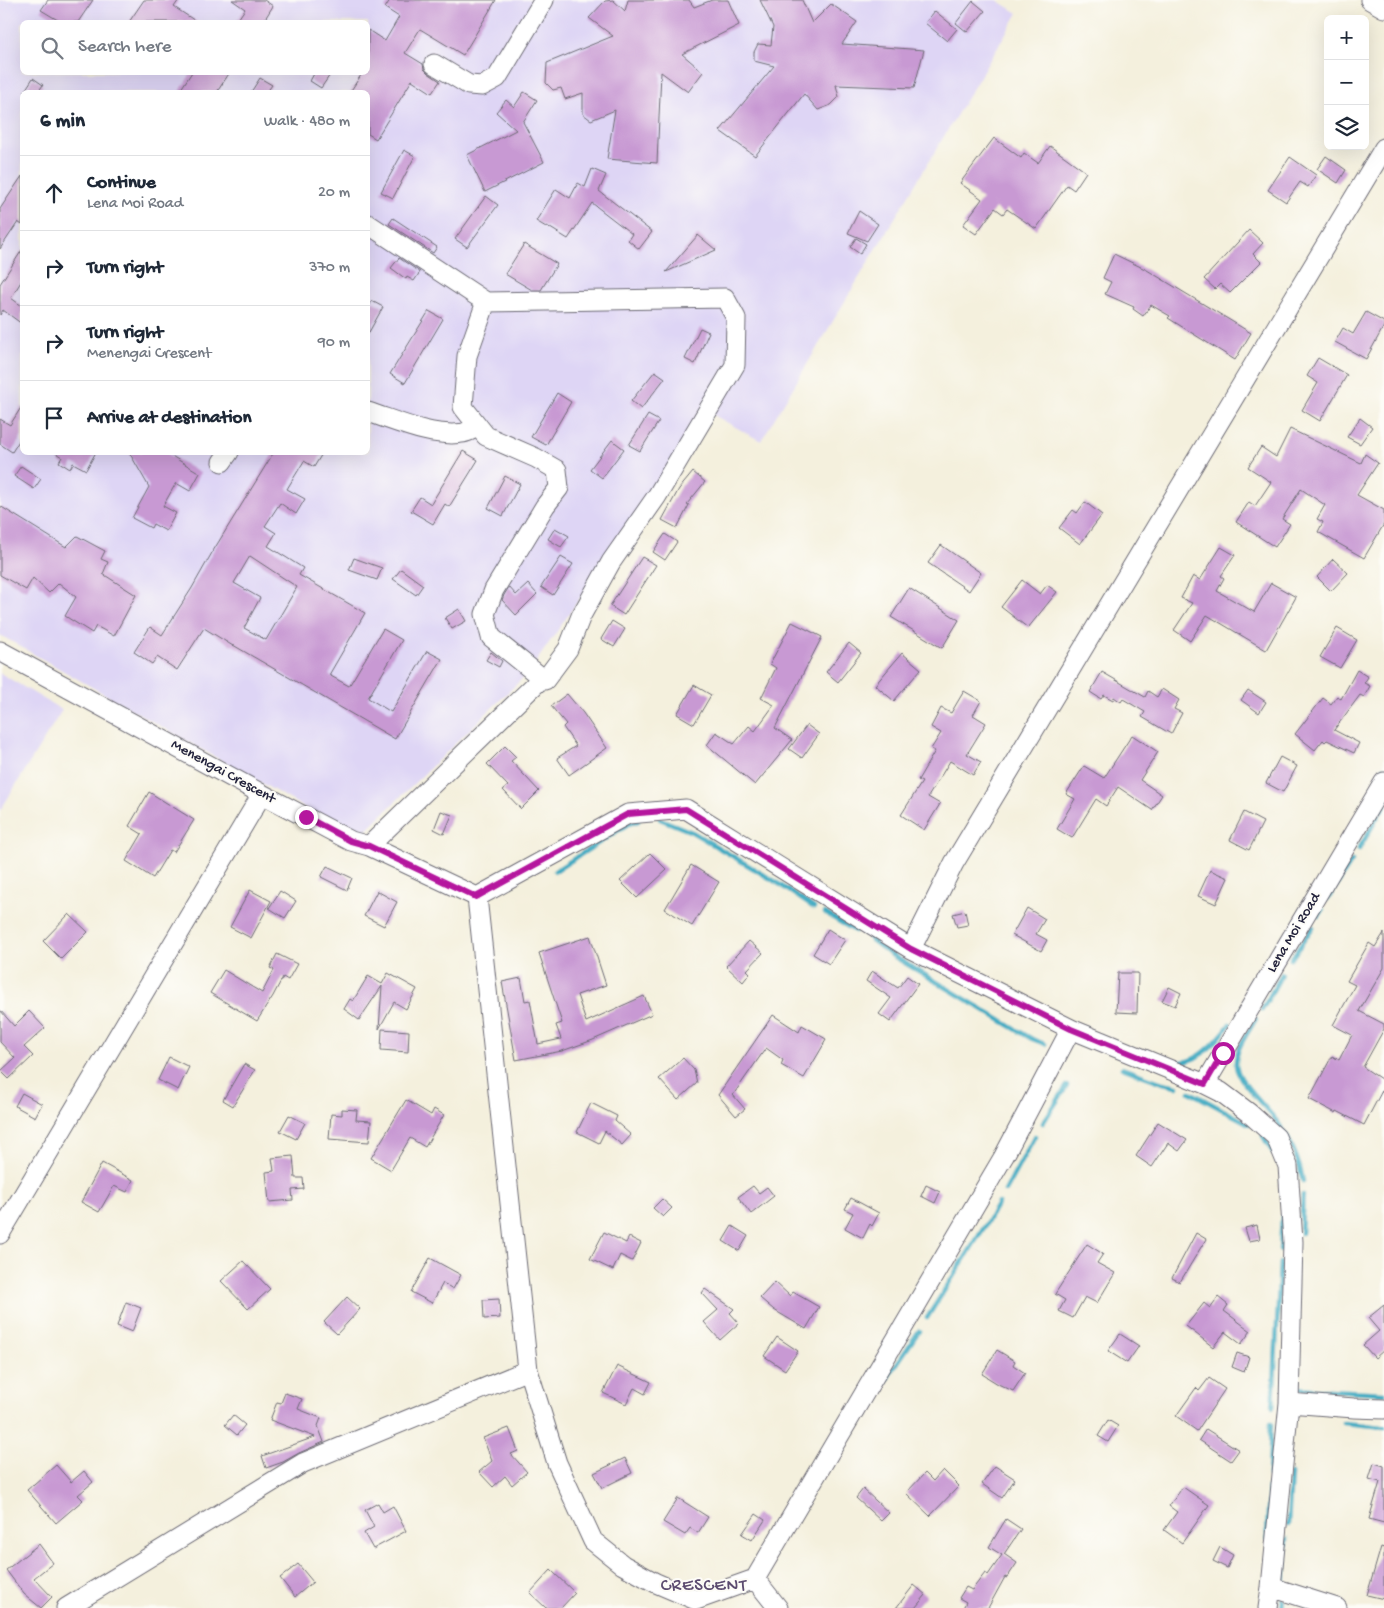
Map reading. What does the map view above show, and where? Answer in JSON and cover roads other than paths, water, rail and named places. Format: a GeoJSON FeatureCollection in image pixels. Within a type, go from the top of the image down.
{"type":"FeatureCollection","features":[{"type":"Feature","properties":{"kind":"street"},"geometry":{"type":"LineString","coordinates":[[434,64],[468,85],[482,86],[497,78],[544,0]]}},
{"type":"Feature","properties":{"kind":"street"},"geometry":{"type":"LineString","coordinates":[[1370,0],[1384,8]]}},
{"type":"Feature","properties":{"kind":"street"},"geometry":{"type":"LineString","coordinates":[[911,949],[954,863],[1384,148]]}},
{"type":"Feature","properties":{"kind":"street"},"geometry":{"type":"LineString","coordinates":[[370,225],[486,302],[724,298],[736,318],[735,365],[657,496],[611,562],[581,616],[568,649],[545,680],[491,637],[485,614],[494,590],[545,506],[559,488],[557,470],[536,458],[486,436],[463,407],[467,356],[486,302]]}},
{"type":"Feature","properties":{"kind":"street"},"geometry":{"type":"LineString","coordinates":[[370,413],[418,429],[446,434],[465,433],[478,426]]}},
{"type":"Feature","properties":{"kind":"street","name":"Menengai Crescent"},"geometry":{"type":"LineString","coordinates":[[0,651],[351,841],[369,846],[476,897]]}},
{"type":"Feature","properties":{"kind":"street"},"geometry":{"type":"LineString","coordinates":[[369,846],[542,678]]}},
{"type":"Feature","properties":{"kind":"street","name":"Lena Moi Road"},"geometry":{"type":"LineString","coordinates":[[1205,1084],[1384,782]]}},
{"type":"Feature","properties":{"kind":"street"},"geometry":{"type":"LineString","coordinates":[[0,1234],[262,794]]}},
{"type":"Feature","properties":{"kind":"street"},"geometry":{"type":"LineString","coordinates":[[1071,1029],[1004,1156],[755,1579],[695,1604],[623,1565],[593,1541],[557,1464],[528,1370],[476,897],[628,814],[686,809],[911,949],[1071,1029],[1221,1092],[1276,1137],[1288,1166],[1293,1242],[1289,1403],[1268,1608]]}},
{"type":"Feature","properties":{"kind":"street"},"geometry":{"type":"LineString","coordinates":[[66,1608],[303,1463],[528,1370]]}},
{"type":"Feature","properties":{"kind":"street"},"geometry":{"type":"LineString","coordinates":[[1289,1403],[1384,1409]]}},
{"type":"Feature","properties":{"kind":"street"},"geometry":{"type":"LineString","coordinates":[[755,1579],[778,1608]]}},
{"type":"Feature","properties":{"kind":"street"},"geometry":{"type":"LineString","coordinates":[[1271,1587],[1337,1608]]}},
{"type":"Feature","properties":{"kind":"waterway"},"geometry":{"type":"LineString","coordinates":[[1378,777],[1384,768]]}},
{"type":"Feature","properties":{"kind":"waterway"},"geometry":{"type":"LineString","coordinates":[[1359,849],[1384,806]]}},
{"type":"Feature","properties":{"kind":"waterway"},"geometry":{"type":"LineString","coordinates":[[660,819],[692,832],[776,882],[814,908]]}},
{"type":"Feature","properties":{"kind":"waterway"},"geometry":{"type":"LineString","coordinates":[[555,871],[628,824],[638,821]]}},
{"type":"Feature","properties":{"kind":"waterway"},"geometry":{"type":"LineString","coordinates":[[1328,899],[1352,861]]}},
{"type":"Feature","properties":{"kind":"waterway"},"geometry":{"type":"LineString","coordinates":[[1319,916],[1323,910]]}},
{"type":"Feature","properties":{"kind":"waterway"},"geometry":{"type":"LineString","coordinates":[[825,913],[855,931]]}},
{"type":"Feature","properties":{"kind":"waterway"},"geometry":{"type":"LineString","coordinates":[[1291,959],[1313,927]]}},
{"type":"Feature","properties":{"kind":"waterway"},"geometry":{"type":"LineString","coordinates":[[869,938],[890,954],[1032,1039],[1045,1044]]}},
{"type":"Feature","properties":{"kind":"waterway"},"geometry":{"type":"LineString","coordinates":[[1262,1010],[1282,974]]}},
{"type":"Feature","properties":{"kind":"waterway"},"geometry":{"type":"LineString","coordinates":[[1256,1019],[1238,1053],[1236,1059],[1238,1072],[1247,1087],[1288,1137],[1297,1158],[1303,1181]]}},
{"type":"Feature","properties":{"kind":"waterway"},"geometry":{"type":"LineString","coordinates":[[1170,1061],[1181,1062],[1203,1053],[1230,1024]]}},
{"type":"Feature","properties":{"kind":"waterway"},"geometry":{"type":"LineString","coordinates":[[1122,1068],[1163,1083],[1177,1086]]}},
{"type":"Feature","properties":{"kind":"waterway"},"geometry":{"type":"LineString","coordinates":[[1043,1123],[1067,1086]]}},
{"type":"Feature","properties":{"kind":"waterway"},"geometry":{"type":"LineString","coordinates":[[1190,1092],[1249,1124]]}},
{"type":"Feature","properties":{"kind":"waterway"},"geometry":{"type":"LineString","coordinates":[[1005,1191],[1035,1136]]}},
{"type":"Feature","properties":{"kind":"waterway"},"geometry":{"type":"LineString","coordinates":[[1263,1136],[1273,1153]]}},
{"type":"Feature","properties":{"kind":"waterway"},"geometry":{"type":"LineString","coordinates":[[1301,1233],[1303,1195]]}},
{"type":"Feature","properties":{"kind":"waterway"},"geometry":{"type":"LineString","coordinates":[[927,1318],[998,1203]]}},
{"type":"Feature","properties":{"kind":"waterway"},"geometry":{"type":"LineString","coordinates":[[1280,1250],[1282,1216]]}},
{"type":"Feature","properties":{"kind":"waterway"},"geometry":{"type":"LineString","coordinates":[[1273,1407],[1280,1263]]}},
{"type":"Feature","properties":{"kind":"waterway"},"geometry":{"type":"LineString","coordinates":[[863,1414],[919,1331]]}},
{"type":"Feature","properties":{"kind":"waterway"},"geometry":{"type":"LineString","coordinates":[[1294,1388],[1384,1393]]}},
{"type":"Feature","properties":{"kind":"waterway"},"geometry":{"type":"LineString","coordinates":[[1269,1475],[1271,1423]]}},
{"type":"Feature","properties":{"kind":"waterway"},"geometry":{"type":"LineString","coordinates":[[1344,1423],[1384,1427]]}},
{"type":"Feature","properties":{"kind":"waterway"},"geometry":{"type":"LineString","coordinates":[[1288,1525],[1291,1474]]}},
{"type":"Feature","properties":{"kind":"waterway"},"geometry":{"type":"LineString","coordinates":[[1267,1539],[1269,1486]]}},
{"type":"Feature","properties":{"kind":"waterway"},"geometry":{"type":"LineString","coordinates":[[1284,1586],[1287,1539]]}},
{"type":"Feature","properties":{"kind":"waterway"},"geometry":{"type":"LineString","coordinates":[[1282,1608],[1283,1600]]}},
{"type":"Feature","properties":{"kind":"district","name":"CRESCENT"},"geometry":{"type":"Point","coordinates":[704,1586]}}]}
